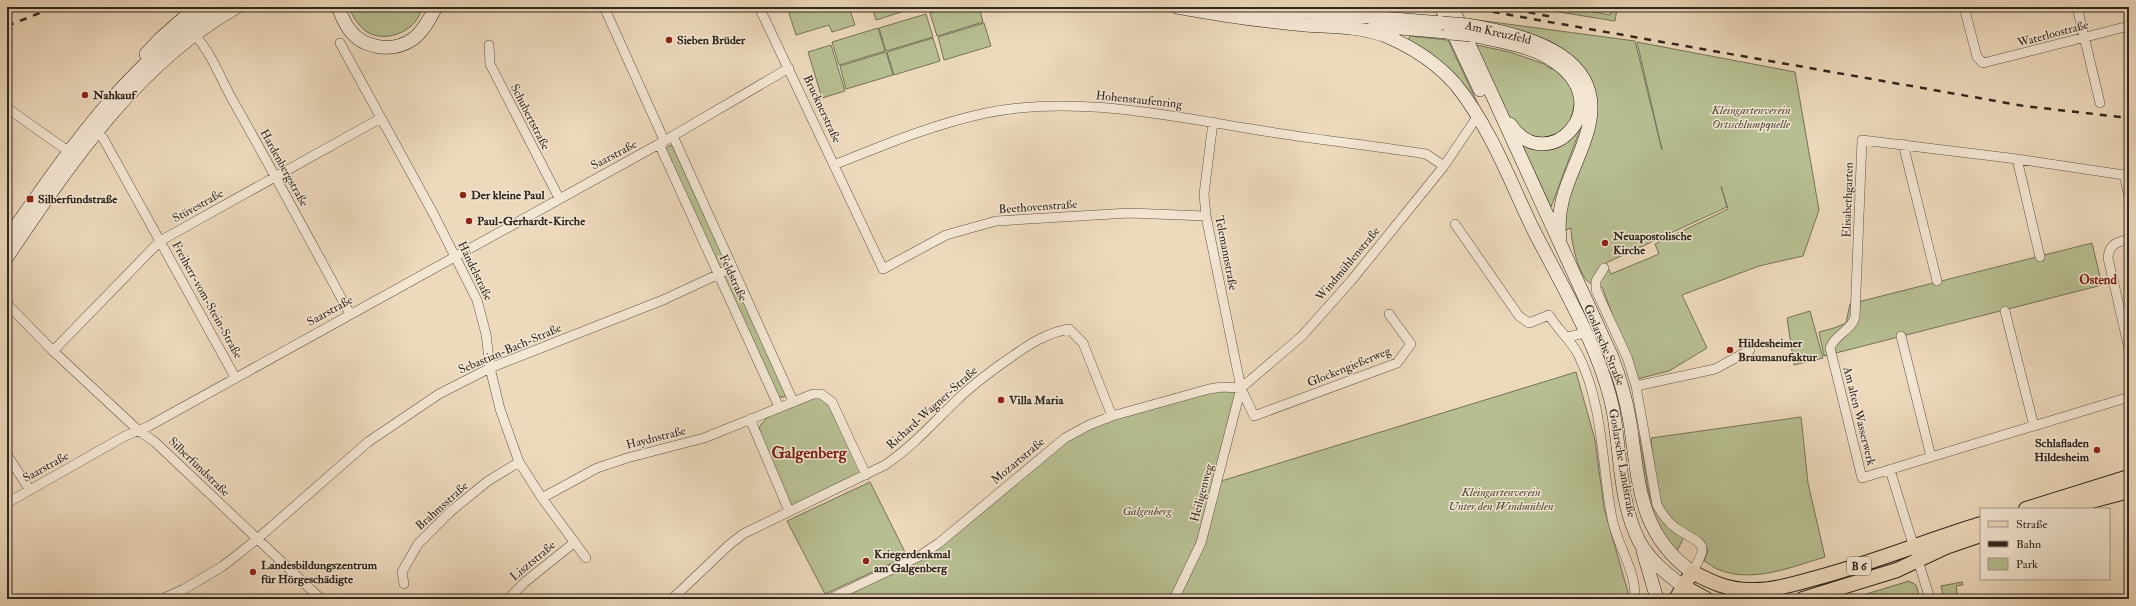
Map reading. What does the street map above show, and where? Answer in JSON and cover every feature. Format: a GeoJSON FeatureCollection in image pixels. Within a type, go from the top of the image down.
{"type":"FeatureCollection","features":[{"type":"Feature","properties":{"kind":"main road"},"geometry":{"type":"LineString","coordinates":[[132,76],[143,58],[160,39],[196,7]]}},
{"type":"Feature","properties":{"kind":"main road"},"geometry":{"type":"LineString","coordinates":[[7,239],[66,149],[132,76],[178,35],[214,7]]}},
{"type":"Feature","properties":{"kind":"main road"},"geometry":{"type":"LineString","coordinates":[[7,257],[44,202],[96,132],[154,71],[195,35],[237,7]]}},
{"type":"Feature","properties":{"kind":"main road"},"geometry":{"type":"LineString","coordinates":[[338,7],[349,29],[368,45],[377,47],[398,46],[413,39],[428,21],[436,7]]}},
{"type":"Feature","properties":{"kind":"main road"},"geometry":{"type":"LineString","coordinates":[[428,7],[428,21]]}},
{"type":"Feature","properties":{"kind":"main road"},"geometry":{"type":"LineString","coordinates":[[1177,7],[1229,16],[1306,25],[1357,28],[1444,27]]}},
{"type":"Feature","properties":{"kind":"main road"},"geometry":{"type":"LineString","coordinates":[[1246,7],[1444,27],[1466,37],[1512,44],[1539,53],[1554,61],[1567,72],[1576,84],[1580,95],[1581,106],[1578,121],[1568,134],[1552,142],[1537,144],[1519,136],[1492,97],[1466,37],[1452,7]]}},
{"type":"Feature","properties":{"kind":"main road"},"geometry":{"type":"LineString","coordinates":[[1441,7],[1466,37],[1538,212],[1560,272],[1561,285]]}},
{"type":"Feature","properties":{"kind":"main road"},"geometry":{"type":"LineString","coordinates":[[1357,28],[1397,41],[1433,63],[1455,85],[1478,117]]}},
{"type":"Feature","properties":{"kind":"main road","name":"Am Kreuzfeld"},"geometry":{"type":"LineString","coordinates":[[1466,37],[1517,36],[1547,47],[1572,64],[1587,85],[1591,103],[1590,123],[1584,143],[1566,183],[1559,207],[1561,247]]}},
{"type":"Feature","properties":{"kind":"main road","name":"Goslarsche Straße"},"geometry":{"type":"LineString","coordinates":[[1492,97],[1612,357],[1627,406],[1639,492],[1646,514],[1662,544],[1676,560],[1692,572]]}},
{"type":"Feature","properties":{"kind":"main road","name":"Goslarsche Landstraße"},"geometry":{"type":"LineString","coordinates":[[1478,117],[1597,358],[1608,392],[1616,429],[1627,503],[1640,542],[1652,559],[1684,587]]}},
{"type":"Feature","properties":{"kind":"main road"},"geometry":{"type":"LineString","coordinates":[[2029,508],[2129,477]]}},
{"type":"Feature","properties":{"kind":"main road"},"geometry":{"type":"LineString","coordinates":[[2065,508],[2129,491]]}},
{"type":"Feature","properties":{"kind":"main road","name":"B 6"},"geometry":{"type":"LineString","coordinates":[[1692,572],[1714,584],[1750,590],[1763,590],[1831,574],[1914,545],[1980,524]]}},
{"type":"Feature","properties":{"kind":"main road","name":"B 6"},"geometry":{"type":"LineString","coordinates":[[1803,599],[1897,570],[1946,547],[1980,535]]}},
{"type":"Feature","properties":{"kind":"main road"},"geometry":{"type":"LineString","coordinates":[[1640,542],[1656,599]]}},
{"type":"Feature","properties":{"kind":"main road"},"geometry":{"type":"LineString","coordinates":[[1676,599],[1692,572]]}},
{"type":"Feature","properties":{"kind":"main road"},"geometry":{"type":"LineString","coordinates":[[1684,587],[1706,599]]}},
{"type":"Feature","properties":{"kind":"street","name":"Feldstraße"},"geometry":{"type":"LineString","coordinates":[[604,7],[718,275],[779,407]]}},
{"type":"Feature","properties":{"kind":"street"},"geometry":{"type":"LineString","coordinates":[[759,7],[789,68]]}},
{"type":"Feature","properties":{"kind":"street"},"geometry":{"type":"LineString","coordinates":[[1659,7],[1680,7]]}},
{"type":"Feature","properties":{"kind":"street","name":"Waterloostraße"},"geometry":{"type":"LineString","coordinates":[[1964,7],[1977,57],[1982,63],[2129,26]]}},
{"type":"Feature","properties":{"kind":"street"},"geometry":{"type":"LineString","coordinates":[[2078,7],[2100,103]]}},
{"type":"Feature","properties":{"kind":"street","name":"Hardenbergstraße"},"geometry":{"type":"LineString","coordinates":[[195,35],[206,48],[226,90],[276,176],[350,314]]}},
{"type":"Feature","properties":{"kind":"street","name":"Händelstraße"},"geometry":{"type":"LineString","coordinates":[[340,43],[477,300],[482,316],[490,368],[501,413],[520,462],[542,498],[586,558]]}},
{"type":"Feature","properties":{"kind":"street","name":"Schubertstraße"},"geometry":{"type":"LineString","coordinates":[[489,45],[490,64],[559,198]]}},
{"type":"Feature","properties":{"kind":"street","name":"Brucknerstraße"},"geometry":{"type":"LineString","coordinates":[[662,142],[789,68],[883,269]]}},
{"type":"Feature","properties":{"kind":"street","name":"Hohenstaufenring"},"geometry":{"type":"LineString","coordinates":[[834,165],[929,128],[987,113],[1039,107],[1093,107],[1153,112],[1251,129],[1426,154],[1444,166]]}},
{"type":"Feature","properties":{"kind":"street"},"geometry":{"type":"LineString","coordinates":[[7,108],[66,149]]}},
{"type":"Feature","properties":{"kind":"street","name":"Windmühlenstraße"},"geometry":{"type":"LineString","coordinates":[[1241,388],[1302,336],[1351,281],[1444,166],[1478,117]]}},
{"type":"Feature","properties":{"kind":"street","name":"Stüvestraße"},"geometry":{"type":"LineString","coordinates":[[53,351],[160,241],[381,118]]}},
{"type":"Feature","properties":{"kind":"street","name":"Telemannstraße"},"geometry":{"type":"LineString","coordinates":[[1213,122],[1204,194],[1206,216],[1241,388]]}},
{"type":"Feature","properties":{"kind":"street","name":"Freiherr-vom-Stein-Straße"},"geometry":{"type":"LineString","coordinates":[[96,132],[103,138],[235,378]]}},
{"type":"Feature","properties":{"kind":"street","name":"Feldstraße"},"geometry":{"type":"LineString","coordinates":[[673,136],[793,401]]}},
{"type":"Feature","properties":{"kind":"street","name":"Elisabethgarten"},"geometry":{"type":"LineString","coordinates":[[1831,354],[1832,344],[1854,321],[1862,140],[2017,159],[2124,176],[2129,196]]}},
{"type":"Feature","properties":{"kind":"street","name":"Saarstraße"},"geometry":{"type":"LineString","coordinates":[[7,504],[126,436],[139,431],[662,142]]}},
{"type":"Feature","properties":{"kind":"street"},"geometry":{"type":"LineString","coordinates":[[1903,144],[1937,281]]}},
{"type":"Feature","properties":{"kind":"street"},"geometry":{"type":"LineString","coordinates":[[2017,159],[2040,257]]}},
{"type":"Feature","properties":{"kind":"street","name":"Beethovenstraße"},"geometry":{"type":"LineString","coordinates":[[883,269],[946,235],[996,221],[1129,214],[1206,216]]}},
{"type":"Feature","properties":{"kind":"street","name":"Goslarsche Landstraße"},"geometry":{"type":"LineString","coordinates":[[1455,224],[1524,320],[1529,323],[1549,315],[1562,335],[1567,337],[1577,354],[1590,385],[1602,437],[1612,518],[1618,539],[1631,567],[1635,581],[1635,599]]}},
{"type":"Feature","properties":{"kind":"street"},"geometry":{"type":"LineString","coordinates":[[2129,239],[2115,243],[2109,250],[2108,258],[2129,349]]}},
{"type":"Feature","properties":{"kind":"street","name":"Sebastian-Bach-Straße"},"geometry":{"type":"LineString","coordinates":[[162,599],[184,589],[223,566],[256,540],[368,442],[439,394],[490,368],[663,300],[732,268]]}},
{"type":"Feature","properties":{"kind":"street"},"geometry":{"type":"LineString","coordinates":[[1604,268],[1596,281],[1596,290],[1627,357],[1636,386],[1656,505],[1665,519],[1677,529],[1696,540],[1702,548],[1702,555],[1692,572]]}},
{"type":"Feature","properties":{"kind":"street","name":"Silberfundstraße"},"geometry":{"type":"LineString","coordinates":[[7,304],[53,351],[139,431],[155,442],[256,540],[265,544],[321,599]]}},
{"type":"Feature","properties":{"kind":"street"},"geometry":{"type":"LineString","coordinates":[[2005,311],[2034,426]]}},
{"type":"Feature","properties":{"kind":"street","name":"Glockengießerweg"},"geometry":{"type":"LineString","coordinates":[[1241,388],[1254,416],[1396,363],[1411,344],[1389,314]]}},
{"type":"Feature","properties":{"kind":"street","name":"Richard-Wagner-Straße"},"geometry":{"type":"LineString","coordinates":[[672,599],[728,545],[743,534],[866,475],[899,456],[959,398],[1031,343],[1055,331],[1069,329],[1083,343],[1112,416]]}},
{"type":"Feature","properties":{"kind":"street"},"geometry":{"type":"LineString","coordinates":[[1567,337],[1585,333]]}},
{"type":"Feature","properties":{"kind":"street"},"geometry":{"type":"LineString","coordinates":[[1901,336],[1931,457]]}},
{"type":"Feature","properties":{"kind":"street"},"geometry":{"type":"LineString","coordinates":[[1636,386],[1715,369],[1750,350]]}},
{"type":"Feature","properties":{"kind":"street","name":"Am alten Wasserwerk"},"geometry":{"type":"LineString","coordinates":[[1831,354],[1862,478],[2129,397]]}},
{"type":"Feature","properties":{"kind":"street","name":"Mozartstraße"},"geometry":{"type":"LineString","coordinates":[[829,599],[918,557],[939,543],[1065,438],[1089,425],[1112,416],[1209,389],[1222,387],[1241,388]]}},
{"type":"Feature","properties":{"kind":"street","name":"Heiligenweg"},"geometry":{"type":"LineString","coordinates":[[1174,599],[1201,544],[1241,388]]}},
{"type":"Feature","properties":{"kind":"street"},"geometry":{"type":"LineString","coordinates":[[779,407],[812,394],[821,394],[832,402],[866,475]]}},
{"type":"Feature","properties":{"kind":"street","name":"Haydnstraße"},"geometry":{"type":"LineString","coordinates":[[542,498],[597,468],[626,458],[704,438],[779,407]]}},
{"type":"Feature","properties":{"kind":"street"},"geometry":{"type":"LineString","coordinates":[[750,419],[789,511]]}},
{"type":"Feature","properties":{"kind":"street"},"geometry":{"type":"LineString","coordinates":[[7,455],[30,490]]}},
{"type":"Feature","properties":{"kind":"street","name":"Brahmsstraße"},"geometry":{"type":"LineString","coordinates":[[404,584],[402,572],[418,544],[451,511],[488,481],[520,462]]}},
{"type":"Feature","properties":{"kind":"street","name":"Am alten Wasserwerk"},"geometry":{"type":"LineString","coordinates":[[1890,470],[1919,559],[1930,599]]}},
{"type":"Feature","properties":{"kind":"street","name":"Lisztstraße"},"geometry":{"type":"LineString","coordinates":[[508,599],[525,582],[575,542]]}},
{"type":"Feature","properties":{"kind":"green space"},"geometry":{"type":"Polygon","coordinates":[[[348,7],[422,7],[415,22],[408,28],[401,33],[384,36],[375,35],[364,30],[356,21],[348,7]]]}},
{"type":"Feature","properties":{"kind":"green space"},"geometry":{"type":"Polygon","coordinates":[[[787,7],[849,7],[855,25],[832,32],[829,25],[796,35],[787,7]]]}},
{"type":"Feature","properties":{"kind":"green space"},"geometry":{"type":"Polygon","coordinates":[[[872,7],[917,7],[876,20],[872,7]]]}},
{"type":"Feature","properties":{"kind":"green space"},"geometry":{"type":"Polygon","coordinates":[[[950,7],[979,7],[983,22],[937,36],[930,13],[950,7]]]}},
{"type":"Feature","properties":{"kind":"green space"},"geometry":{"type":"Polygon","coordinates":[[[1528,7],[1566,7],[1610,15],[1611,8],[1617,9],[1615,21],[1528,7]]]}},
{"type":"Feature","properties":{"kind":"green space"},"geometry":{"type":"Polygon","coordinates":[[[926,14],[933,37],[886,51],[879,28],[926,14]]]}},
{"type":"Feature","properties":{"kind":"green space","name":"Kleingartenverein Ortsschlumpquelle"},"geometry":{"type":"Polygon","coordinates":[[[1462,18],[1635,41],[1662,150],[1637,42],[1795,72],[1819,210],[1803,256],[1759,266],[1682,295],[1707,348],[1669,371],[1637,379],[1602,287],[1590,283],[1586,279],[1576,258],[1571,228],[1564,231],[1564,209],[1591,133],[1566,52],[1550,42],[1529,33],[1462,18]],[[1721,186],[1727,207],[1606,263],[1611,274],[1659,254],[1655,244],[1728,209],[1721,186]]]}},
{"type":"Feature","properties":{"kind":"green space"},"geometry":{"type":"Polygon","coordinates":[[[984,23],[991,46],[944,60],[938,37],[984,23]]]}},
{"type":"Feature","properties":{"kind":"green space"},"geometry":{"type":"Polygon","coordinates":[[[878,28],[885,51],[839,65],[832,42],[878,28]]]}},
{"type":"Feature","properties":{"kind":"green space"},"geometry":{"type":"Polygon","coordinates":[[[1410,36],[1448,40],[1484,117],[1408,41],[1410,36]]]}},
{"type":"Feature","properties":{"kind":"green space"},"geometry":{"type":"Polygon","coordinates":[[[933,38],[940,61],[894,75],[887,52],[933,38]]]}},
{"type":"Feature","properties":{"kind":"green space"},"geometry":{"type":"Polygon","coordinates":[[[831,45],[845,91],[822,98],[808,52],[831,45]]]}},
{"type":"Feature","properties":{"kind":"green space"},"geometry":{"type":"Polygon","coordinates":[[[1476,45],[1510,52],[1544,64],[1551,69],[1555,65],[1563,71],[1576,96],[1570,124],[1548,140],[1525,137],[1500,104],[1476,45]]]}},
{"type":"Feature","properties":{"kind":"green space"},"geometry":{"type":"Polygon","coordinates":[[[886,52],[893,75],[846,89],[840,66],[886,52]]]}},
{"type":"Feature","properties":{"kind":"green space"},"geometry":{"type":"Polygon","coordinates":[[[1581,127],[1551,207],[1522,144],[1581,127]]]}},
{"type":"Feature","properties":{"kind":"green space"},"geometry":{"type":"Polygon","coordinates":[[[670,145],[673,147],[786,394],[784,397],[779,397],[665,149],[670,145]]]}},
{"type":"Feature","properties":{"kind":"green space"},"geometry":{"type":"Polygon","coordinates":[[[2092,243],[2102,285],[1824,356],[1819,332],[1846,323],[1850,304],[2092,243]]]}},
{"type":"Feature","properties":{"kind":"green space"},"geometry":{"type":"Polygon","coordinates":[[[1810,311],[1823,358],[1794,365],[1787,318],[1810,311]]]}},
{"type":"Feature","properties":{"kind":"green space","name":"Kleingartenverein Unter den Windmühlen"},"geometry":{"type":"Polygon","coordinates":[[[1576,372],[1595,440],[1604,508],[1630,599],[829,599],[918,557],[1089,425],[1209,389],[1241,388],[1218,482],[1576,372]]]}},
{"type":"Feature","properties":{"kind":"green space"},"geometry":{"type":"Polygon","coordinates":[[[810,398],[819,398],[829,405],[860,471],[858,477],[796,506],[791,505],[758,433],[760,426],[771,415],[810,398]]]}},
{"type":"Feature","properties":{"kind":"green space"},"geometry":{"type":"Polygon","coordinates":[[[1801,417],[1808,483],[1825,557],[1785,569],[1758,574],[1744,575],[1730,573],[1715,568],[1704,561],[1708,551],[1704,541],[1674,522],[1662,506],[1654,478],[1651,438],[1801,417]]]}},
{"type":"Feature","properties":{"kind":"green space"},"geometry":{"type":"Polygon","coordinates":[[[1637,436],[1640,436],[1648,488],[1652,502],[1684,537],[1677,551],[1658,526],[1647,501],[1637,436]]]}},
{"type":"Feature","properties":{"kind":"green space"},"geometry":{"type":"Polygon","coordinates":[[[870,482],[907,556],[825,594],[787,521],[870,482]]]}},
{"type":"Feature","properties":{"kind":"green space"},"geometry":{"type":"Polygon","coordinates":[[[1909,581],[1916,585],[1920,599],[1850,599],[1909,581]]]}},
{"type":"Feature","properties":{"kind":"green space"},"geometry":{"type":"Polygon","coordinates":[[[1962,582],[1963,585],[1956,586],[1958,599],[1944,599],[1941,586],[1962,582]]]}},
{"type":"Feature","properties":{"kind":"railway"},"geometry":{"type":"LineString","coordinates":[[7,26],[55,7]]}},
{"type":"Feature","properties":{"kind":"railway"},"geometry":{"type":"LineString","coordinates":[[1465,7],[2024,106],[2129,118]]}},
{"type":"Feature","properties":{"kind":"railway"},"geometry":{"type":"LineString","coordinates":[[1501,7],[1553,17]]}},
{"type":"Feature","properties":{"kind":"place","name":"Sieben Brüder"},"geometry":{"type":"Point","coordinates":[669,40]}},
{"type":"Feature","properties":{"kind":"place","name":"Nahkauf"},"geometry":{"type":"Point","coordinates":[85,95]}},
{"type":"Feature","properties":{"kind":"place","name":"Der kleine Paul"},"geometry":{"type":"Point","coordinates":[463,195]}},
{"type":"Feature","properties":{"kind":"place","name":"Silberfundstraße"},"geometry":{"type":"Point","coordinates":[30,199]}},
{"type":"Feature","properties":{"kind":"place","name":"Paul-Gerhardt-Kirche"},"geometry":{"type":"Point","coordinates":[469,221]}},
{"type":"Feature","properties":{"kind":"place","name":"Neuapostolische Kirche"},"geometry":{"type":"Point","coordinates":[1605,243]}},
{"type":"Feature","properties":{"kind":"place","name":"Hildesheimer Braumanufaktur"},"geometry":{"type":"Point","coordinates":[1730,350]}},
{"type":"Feature","properties":{"kind":"place","name":"Villa Maria"},"geometry":{"type":"Point","coordinates":[1001,400]}},
{"type":"Feature","properties":{"kind":"place","name":"Schlafladen Hildesheim"},"geometry":{"type":"Point","coordinates":[2097,450]}},
{"type":"Feature","properties":{"kind":"place","name":"Kriegerdenkmal am Galgenberg"},"geometry":{"type":"Point","coordinates":[866,561]}},
{"type":"Feature","properties":{"kind":"place","name":"Landesbildungszentrum für Hörgeschädigte"},"geometry":{"type":"Point","coordinates":[253,572]}},
{"type":"Feature","properties":{"kind":"district","name":"Ostend"},"geometry":{"type":"Point","coordinates":[2098,280]}},
{"type":"Feature","properties":{"kind":"district","name":"Galgenberg"},"geometry":{"type":"Point","coordinates":[809,453]}}]}
